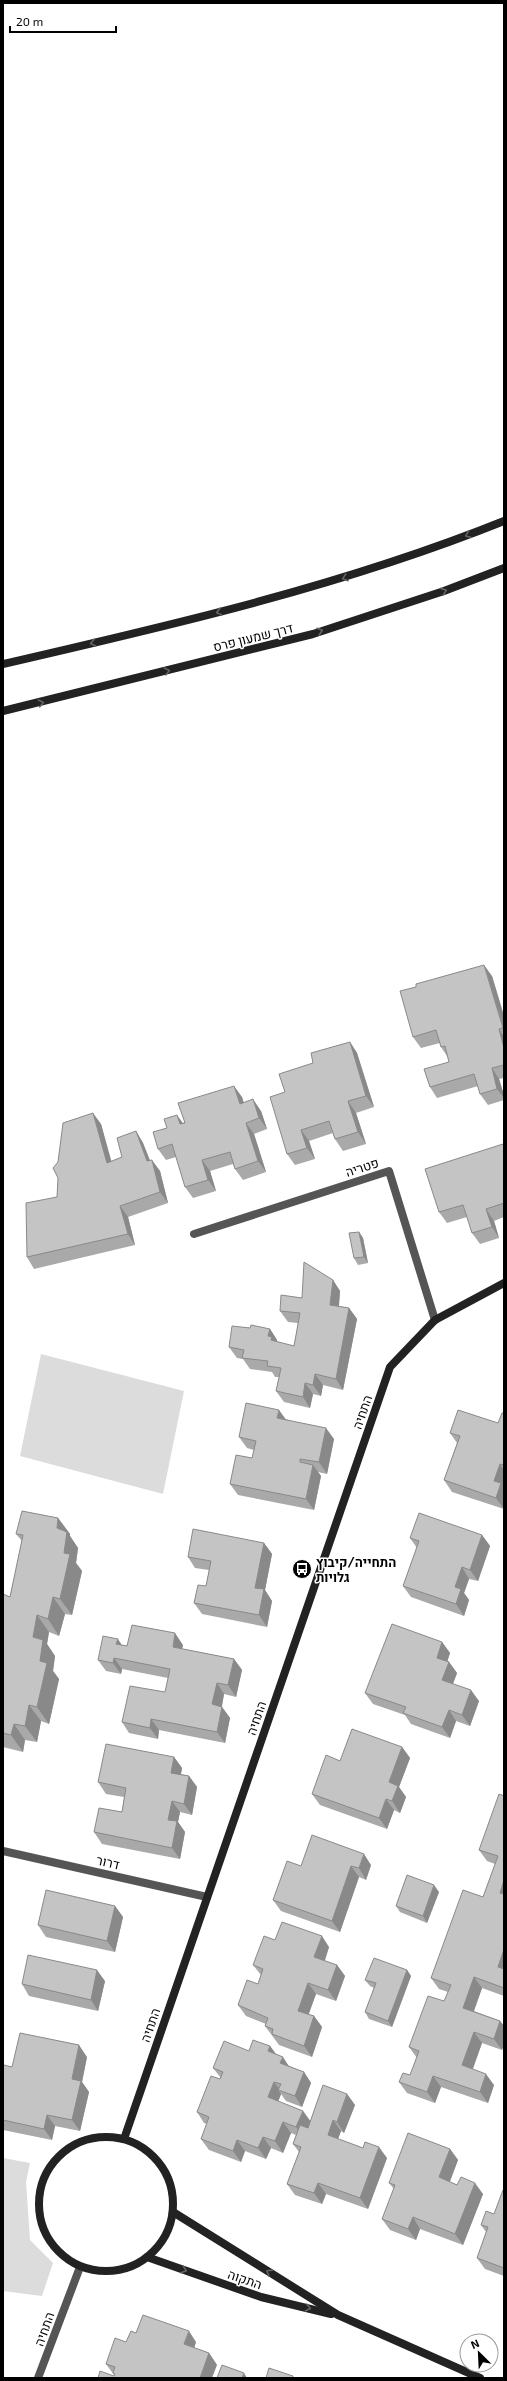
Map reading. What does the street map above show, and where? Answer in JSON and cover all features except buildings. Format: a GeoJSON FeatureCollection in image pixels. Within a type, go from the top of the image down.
{"type":"FeatureCollection","features":[{"type":"Feature","properties":{"kind":"street"},"geometry":{"type":"LineString","coordinates":[[3,664],[142,632],[332,582],[504,521]]}},
{"type":"Feature","properties":{"kind":"street","name":"דרך שמעון פרס"},"geometry":{"type":"LineString","coordinates":[[3,711],[53,700],[312,634],[444,591],[504,568]]}},
{"type":"Feature","properties":{"kind":"street","name":"פטריה"},"geometry":{"type":"LineString","coordinates":[[194,1234],[389,1171],[435,1320]]}},
{"type":"Feature","properties":{"kind":"street","name":"התחיה"},"geometry":{"type":"LineString","coordinates":[[124,2139],[390,1368],[435,1320],[504,1283]]}},
{"type":"Feature","properties":{"kind":"street","name":"דרור"},"geometry":{"type":"LineString","coordinates":[[3,1851],[207,1897]]}},
{"type":"Feature","properties":{"kind":"street"},"geometry":{"type":"LineString","coordinates":[[100,2136],[124,2139],[146,2149],[163,2166],[172,2188],[173,2212],[163,2240],[147,2257],[126,2268],[103,2272],[80,2267],[56,2250],[43,2231],[38,2207],[41,2184],[52,2163],[78,2143],[100,2136]]}},
{"type":"Feature","properties":{"kind":"street","name":"התקוה"},"geometry":{"type":"LineString","coordinates":[[173,2212],[338,2316],[480,2378]]}},
{"type":"Feature","properties":{"kind":"street","name":"התקוה"},"geometry":{"type":"LineString","coordinates":[[147,2257],[261,2297],[338,2316]]}},
{"type":"Feature","properties":{"kind":"street","name":"התחיה"},"geometry":{"type":"LineString","coordinates":[[38,2378],[80,2267]]}},
{"type":"Feature","properties":{"kind":"shaded area"},"geometry":{"type":"Polygon","coordinates":[[[41,1354],[184,1391],[163,1494],[20,1456],[41,1354]]]}},
{"type":"Feature","properties":{"kind":"shaded area"},"geometry":{"type":"Polygon","coordinates":[[[3,2158],[30,2163],[26,2182],[30,2240],[53,2263],[42,2296],[3,2291],[3,2158]]]}},
{"type":"Feature","properties":{"kind":"place","name":"התחייה/קיבוץ גלויות"},"geometry":{"type":"Point","coordinates":[302,1569]}}]}
